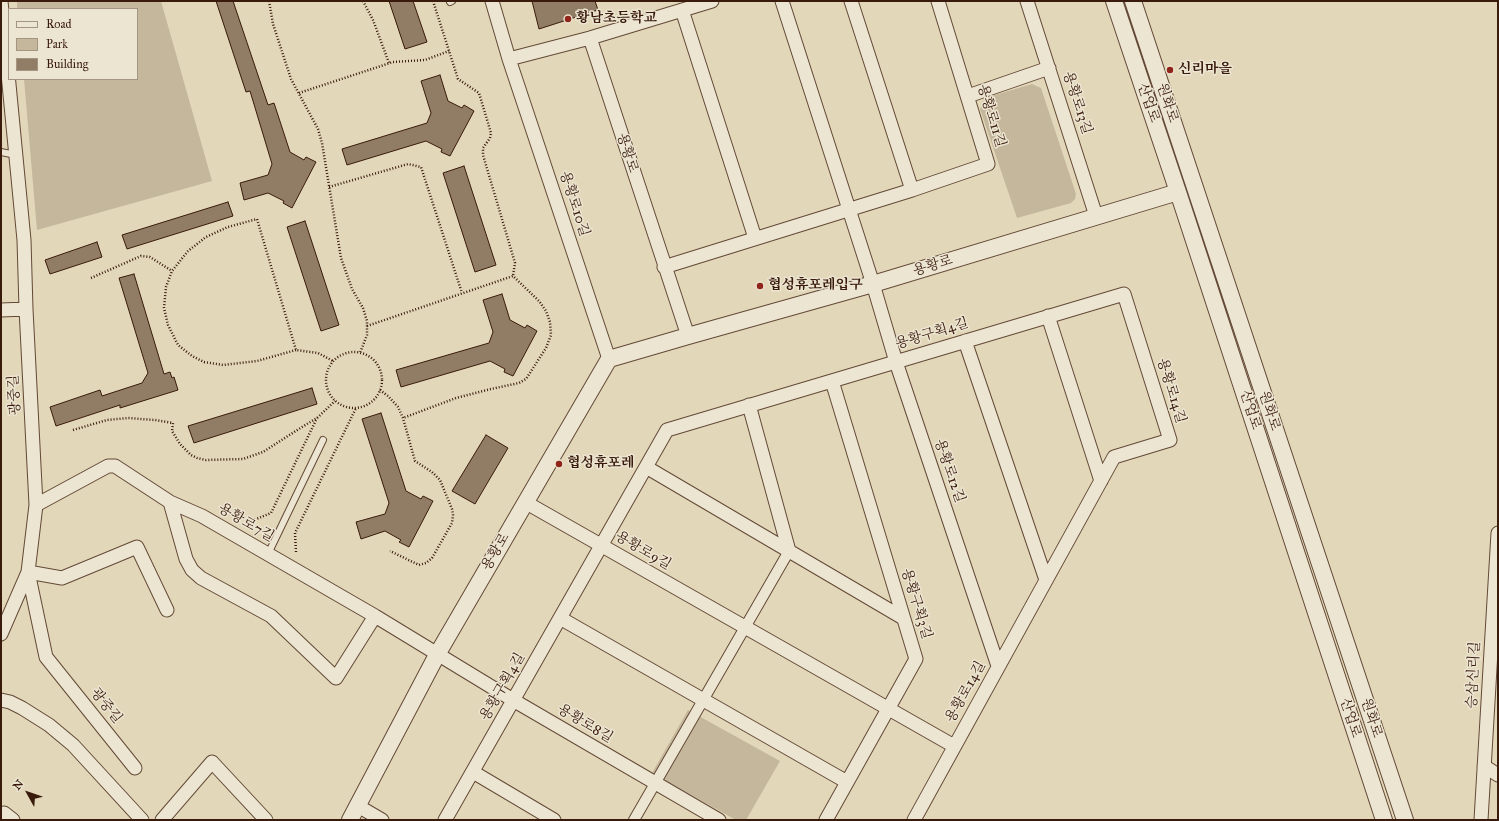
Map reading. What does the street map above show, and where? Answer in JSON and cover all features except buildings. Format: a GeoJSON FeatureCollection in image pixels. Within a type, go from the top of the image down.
{"type":"FeatureCollection","features":[{"type":"Feature","properties":{"kind":"street","name":"광중길"},"geometry":{"type":"LineString","coordinates":[[1,1],[8,73]]}},
{"type":"Feature","properties":{"kind":"street","name":"용황로10길"},"geometry":{"type":"LineString","coordinates":[[492,1],[509,59],[609,359]]}},
{"type":"Feature","properties":{"kind":"street"},"geometry":{"type":"LineString","coordinates":[[509,59],[590,38],[712,1]]}},
{"type":"Feature","properties":{"kind":"street"},"geometry":{"type":"LineString","coordinates":[[782,1],[873,284]]}},
{"type":"Feature","properties":{"kind":"street"},"geometry":{"type":"LineString","coordinates":[[851,1],[912,190]]}},
{"type":"Feature","properties":{"kind":"street","name":"용황로11길"},"geometry":{"type":"LineString","coordinates":[[849,209],[912,190],[988,164],[938,1]]}},
{"type":"Feature","properties":{"kind":"street","name":"용황로13길"},"geometry":{"type":"LineString","coordinates":[[1027,1],[1096,216]]}},
{"type":"Feature","properties":{"kind":"street","name":"산업로"},"geometry":{"type":"LineString","coordinates":[[1114,1],[1384,820]]}},
{"type":"Feature","properties":{"kind":"street","name":"원화로"},"geometry":{"type":"LineString","coordinates":[[1133,1],[1405,820]]}},
{"type":"Feature","properties":{"kind":"street"},"geometry":{"type":"LineString","coordinates":[[682,10],[756,238]]}},
{"type":"Feature","properties":{"kind":"street","name":"용황로"},"geometry":{"type":"LineString","coordinates":[[590,38],[664,267],[688,336]]}},
{"type":"Feature","properties":{"kind":"street"},"geometry":{"type":"LineString","coordinates":[[968,96],[1049,68]]}},
{"type":"Feature","properties":{"kind":"street","name":"광중길"},"geometry":{"type":"LineString","coordinates":[[1,634],[28,572],[36,505],[24,240],[9,80]]}},
{"type":"Feature","properties":{"kind":"street","name":"용황로"},"geometry":{"type":"LineString","coordinates":[[350,820],[438,653],[609,359],[873,284],[1178,192]]}},
{"type":"Feature","properties":{"kind":"street"},"geometry":{"type":"LineString","coordinates":[[664,267],[849,209]]}},
{"type":"Feature","properties":{"kind":"street","name":"용황로12길"},"geometry":{"type":"LineString","coordinates":[[873,284],[896,362],[998,666]]}},
{"type":"Feature","properties":{"kind":"street","name":"용황구획4길"},"geometry":{"type":"LineString","coordinates":[[445,820],[667,430],[1124,294]]}},
{"type":"Feature","properties":{"kind":"street","name":"용황로14길"},"geometry":{"type":"LineString","coordinates":[[914,820],[1114,457],[1170,440],[1124,294]]}},
{"type":"Feature","properties":{"kind":"street"},"geometry":{"type":"LineString","coordinates":[[1,310],[26,309]]}},
{"type":"Feature","properties":{"kind":"street"},"geometry":{"type":"LineString","coordinates":[[1048,316],[1101,481]]}},
{"type":"Feature","properties":{"kind":"street"},"geometry":{"type":"LineString","coordinates":[[965,341],[1046,580]]}},
{"type":"Feature","properties":{"kind":"street","name":"용황구획3길"},"geometry":{"type":"LineString","coordinates":[[826,820],[916,659],[832,381]]}},
{"type":"Feature","properties":{"kind":"street"},"geometry":{"type":"LineString","coordinates":[[634,820],[789,551],[749,405]]}},
{"type":"Feature","properties":{"kind":"street","name":"용황로7길"},"geometry":{"type":"LineString","coordinates":[[36,505],[108,466],[115,466],[170,502],[202,516],[438,653]]}},
{"type":"Feature","properties":{"kind":"street"},"geometry":{"type":"LineString","coordinates":[[646,467],[903,618]]}},
{"type":"Feature","properties":{"kind":"street"},"geometry":{"type":"LineString","coordinates":[[170,502],[186,559],[192,570],[201,578],[271,616],[336,678],[375,616]]}},
{"type":"Feature","properties":{"kind":"street","name":"용황로9길"},"geometry":{"type":"LineString","coordinates":[[525,502],[954,746]]}},
{"type":"Feature","properties":{"kind":"street","name":"승삼신리길"},"geometry":{"type":"LineString","coordinates":[[1481,820],[1495,637],[1498,532]]}},
{"type":"Feature","properties":{"kind":"street"},"geometry":{"type":"LineString","coordinates":[[28,572],[62,578],[137,547],[167,610]]}},
{"type":"Feature","properties":{"kind":"street","name":"광중길"},"geometry":{"type":"LineString","coordinates":[[28,572],[46,657],[135,768]]}},
{"type":"Feature","properties":{"kind":"street"},"geometry":{"type":"LineString","coordinates":[[560,618],[847,782]]}},
{"type":"Feature","properties":{"kind":"street","name":"용황로8길"},"geometry":{"type":"LineString","coordinates":[[438,653],[513,700],[719,820]]}},
{"type":"Feature","properties":{"kind":"street"},"geometry":{"type":"LineString","coordinates":[[1,700],[10,702],[22,708],[50,725],[72,745],[142,820]]}},
{"type":"Feature","properties":{"kind":"street"},"geometry":{"type":"LineString","coordinates":[[162,820],[212,762],[266,820]]}},
{"type":"Feature","properties":{"kind":"street"},"geometry":{"type":"LineString","coordinates":[[1484,766],[1498,775]]}},
{"type":"Feature","properties":{"kind":"street"},"geometry":{"type":"LineString","coordinates":[[472,772],[554,820]]}},
{"type":"Feature","properties":{"kind":"street"},"geometry":{"type":"LineString","coordinates":[[358,806],[382,820]]}},
{"type":"Feature","properties":{"kind":"lane"},"geometry":{"type":"LineString","coordinates":[[1,152],[16,155]]}},
{"type":"Feature","properties":{"kind":"lane"},"geometry":{"type":"LineString","coordinates":[[268,554],[323,440]]}},
{"type":"Feature","properties":{"kind":"path"},"geometry":{"type":"LineString","coordinates":[[270,1],[273,24],[291,79],[318,129],[322,143],[341,258],[352,289],[363,308],[367,321],[367,335],[360,353]]}},
{"type":"Feature","properties":{"kind":"path"},"geometry":{"type":"LineString","coordinates":[[364,1],[373,20],[389,63]]}},
{"type":"Feature","properties":{"kind":"path"},"geometry":{"type":"LineString","coordinates":[[433,1],[458,78],[479,93],[491,133],[490,138],[483,148],[483,155],[516,263],[513,276]]}},
{"type":"Feature","properties":{"kind":"path"},"geometry":{"type":"LineString","coordinates":[[299,93],[389,63],[425,60],[449,51]]}},
{"type":"Feature","properties":{"kind":"path"},"geometry":{"type":"LineString","coordinates":[[329,187],[408,164],[421,167],[462,293]]}},
{"type":"Feature","properties":{"kind":"path"},"geometry":{"type":"LineString","coordinates":[[296,350],[257,219],[228,227],[206,237],[188,251],[172,271],[166,287],[164,308],[168,325],[178,345],[192,356],[204,362],[223,366],[257,361],[296,350],[318,353],[333,361]]}},
{"type":"Feature","properties":{"kind":"path"},"geometry":{"type":"LineString","coordinates":[[91,278],[141,256],[150,257],[172,271]]}},
{"type":"Feature","properties":{"kind":"path"},"geometry":{"type":"LineString","coordinates":[[367,326],[513,276]]}},
{"type":"Feature","properties":{"kind":"path"},"geometry":{"type":"LineString","coordinates":[[403,418],[456,398],[519,383],[526,379],[546,348],[551,335],[550,322],[546,311],[539,301],[513,276]]}},
{"type":"Feature","properties":{"kind":"path"},"geometry":{"type":"LineString","coordinates":[[350,352],[360,353],[368,356],[376,363],[380,371],[382,381],[380,390],[375,398],[367,405],[356,408],[342,406],[330,395],[326,386],[328,370],[333,361],[341,355],[350,352]]}},
{"type":"Feature","properties":{"kind":"path"},"geometry":{"type":"LineString","coordinates":[[380,390],[398,407],[403,418],[415,461],[432,472],[440,480],[452,509],[452,523],[432,558],[426,563],[418,565],[390,551]]}},
{"type":"Feature","properties":{"kind":"path"},"geometry":{"type":"LineString","coordinates":[[73,430],[107,420],[128,418],[173,423],[172,431],[180,444],[191,455],[206,460],[243,459],[263,452],[317,418],[335,401]]}},
{"type":"Feature","properties":{"kind":"path"},"geometry":{"type":"LineString","coordinates":[[296,552],[295,533],[356,408]]}},
{"type":"Feature","properties":{"kind":"path"},"geometry":{"type":"LineString","coordinates":[[249,522],[271,513],[317,418]]}},
{"type":"Feature","properties":{"kind":"green space"},"geometry":{"type":"Polygon","coordinates":[[[17,1],[161,1],[212,181],[37,230],[24,80],[138,80],[138,8],[17,8],[17,1]]]}},
{"type":"Feature","properties":{"kind":"green space"},"geometry":{"type":"Polygon","coordinates":[[[1032,84],[1041,88],[1076,194],[1075,199],[1071,203],[1017,218],[980,109],[985,98],[1032,84]]]}},
{"type":"Feature","properties":{"kind":"green space"},"geometry":{"type":"Polygon","coordinates":[[[688,710],[780,761],[746,820],[736,820],[652,773],[688,710]]]}},
{"type":"Feature","properties":{"kind":"place","name":"황남초등학교"},"geometry":{"type":"Point","coordinates":[568,19]}},
{"type":"Feature","properties":{"kind":"place","name":"신리마을"},"geometry":{"type":"Point","coordinates":[1170,70]}},
{"type":"Feature","properties":{"kind":"place","name":"협성휴포레입구"},"geometry":{"type":"Point","coordinates":[760,286]}},
{"type":"Feature","properties":{"kind":"place","name":"협성휴포레"},"geometry":{"type":"Point","coordinates":[559,464]}}]}
